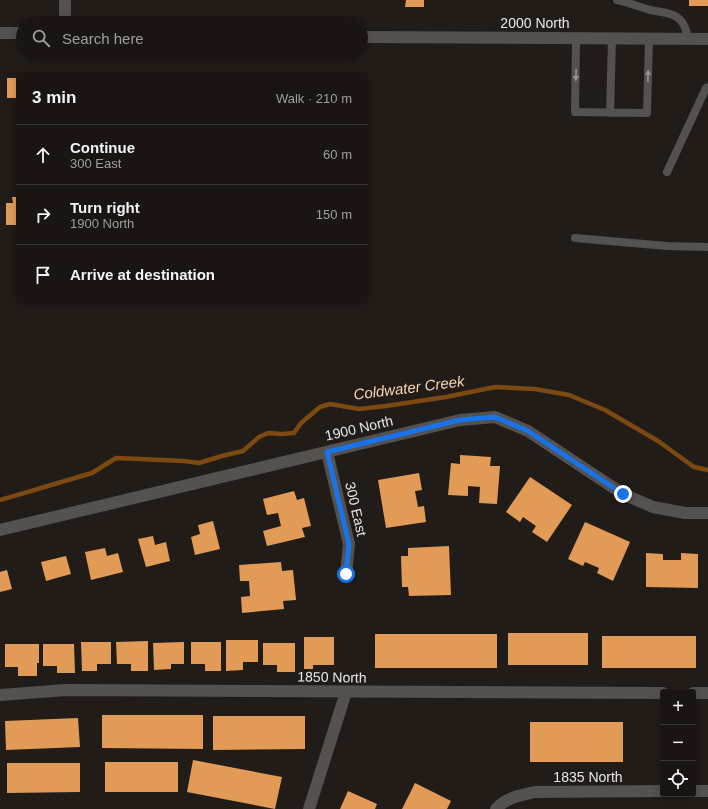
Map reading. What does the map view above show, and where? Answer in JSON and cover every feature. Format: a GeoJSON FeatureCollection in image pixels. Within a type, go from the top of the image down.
{"type":"FeatureCollection","features":[{"type":"Feature","properties":{"kind":"street"},"geometry":{"type":"LineString","coordinates":[[65,0],[65,16]]}},
{"type":"Feature","properties":{"kind":"street"},"geometry":{"type":"LineString","coordinates":[[0,33],[16,33]]}},
{"type":"Feature","properties":{"kind":"street","name":"2000 North"},"geometry":{"type":"LineString","coordinates":[[368,37],[708,39]]}},
{"type":"Feature","properties":{"kind":"street","name":"1900 North"},"geometry":{"type":"LineString","coordinates":[[0,530],[460,420],[495,417],[528,431],[623,494],[653,507],[685,513],[708,513]]}},
{"type":"Feature","properties":{"kind":"street","name":"300 East"},"geometry":{"type":"LineString","coordinates":[[327,452],[349,544],[346,574]]}},
{"type":"Feature","properties":{"kind":"street","name":"1850 North"},"geometry":{"type":"LineString","coordinates":[[0,695],[66,690],[660,693]]}},
{"type":"Feature","properties":{"kind":"street"},"geometry":{"type":"LineString","coordinates":[[309,809],[346,692]]}},
{"type":"Feature","properties":{"kind":"street"},"geometry":{"type":"LineString","coordinates":[[696,693],[708,693]]}},
{"type":"Feature","properties":{"kind":"street","name":"1835 North"},"geometry":{"type":"LineString","coordinates":[[496,809],[498,806],[514,797],[535,792],[660,791]]}},
{"type":"Feature","properties":{"kind":"street"},"geometry":{"type":"LineString","coordinates":[[696,791],[708,791]]}},
{"type":"Feature","properties":{"kind":"lane"},"geometry":{"type":"LineString","coordinates":[[617,0],[648,10],[663,12],[674,16],[682,21],[688,39]]}},
{"type":"Feature","properties":{"kind":"lane"},"geometry":{"type":"LineString","coordinates":[[576,38],[575,112],[610,113],[647,113],[649,39]]}},
{"type":"Feature","properties":{"kind":"lane"},"geometry":{"type":"LineString","coordinates":[[610,113],[612,39]]}},
{"type":"Feature","properties":{"kind":"lane"},"geometry":{"type":"LineString","coordinates":[[667,172],[706,88],[708,87]]}},
{"type":"Feature","properties":{"kind":"lane"},"geometry":{"type":"LineString","coordinates":[[575,238],[666,246],[708,247]]}},
{"type":"Feature","properties":{"kind":"building"},"geometry":{"type":"Polygon","coordinates":[[[406,0],[424,0],[424,7],[405,7],[406,0]]]}},
{"type":"Feature","properties":{"kind":"building"},"geometry":{"type":"Polygon","coordinates":[[[689,0],[708,0],[708,6],[689,6],[689,0]]]}},
{"type":"Feature","properties":{"kind":"building"},"geometry":{"type":"Polygon","coordinates":[[[7,78],[16,78],[16,98],[7,98],[7,78]]]}},
{"type":"Feature","properties":{"kind":"building"},"geometry":{"type":"Polygon","coordinates":[[[12,197],[16,197],[16,225],[6,225],[6,203],[13,203],[12,197]]]}},
{"type":"Feature","properties":{"kind":"building"},"geometry":{"type":"Polygon","coordinates":[[[460,455],[491,457],[490,466],[500,466],[497,504],[479,503],[480,487],[468,486],[468,496],[448,495],[451,463],[460,464],[460,455]]]}},
{"type":"Feature","properties":{"kind":"building"},"geometry":{"type":"Polygon","coordinates":[[[419,473],[422,490],[415,491],[418,507],[424,506],[426,522],[386,528],[378,480],[419,473]]]}},
{"type":"Feature","properties":{"kind":"building"},"geometry":{"type":"Polygon","coordinates":[[[530,477],[572,505],[547,542],[532,532],[536,526],[523,517],[520,522],[506,512],[530,477]]]}},
{"type":"Feature","properties":{"kind":"building"},"geometry":{"type":"Polygon","coordinates":[[[294,491],[297,500],[304,498],[311,526],[302,528],[305,537],[267,546],[263,531],[281,526],[278,513],[267,515],[263,499],[294,491]]]}},
{"type":"Feature","properties":{"kind":"building"},"geometry":{"type":"Polygon","coordinates":[[[213,521],[220,549],[195,555],[191,537],[200,534],[198,525],[213,521]]]}},
{"type":"Feature","properties":{"kind":"building"},"geometry":{"type":"Polygon","coordinates":[[[585,522],[630,542],[613,581],[597,573],[599,568],[585,562],[583,566],[568,559],[585,522]]]}},
{"type":"Feature","properties":{"kind":"building"},"geometry":{"type":"Polygon","coordinates":[[[153,536],[155,545],[166,542],[170,561],[146,567],[138,539],[153,536]]]}},
{"type":"Feature","properties":{"kind":"building"},"geometry":{"type":"Polygon","coordinates":[[[449,546],[451,595],[409,596],[408,587],[402,587],[401,556],[408,556],[408,548],[449,546]]]}},
{"type":"Feature","properties":{"kind":"building"},"geometry":{"type":"Polygon","coordinates":[[[105,548],[107,556],[118,553],[123,572],[91,580],[85,552],[105,548]]]}},
{"type":"Feature","properties":{"kind":"building"},"geometry":{"type":"Polygon","coordinates":[[[646,553],[663,554],[663,560],[681,560],[681,553],[698,554],[698,588],[646,587],[646,553]]]}},
{"type":"Feature","properties":{"kind":"building"},"geometry":{"type":"Polygon","coordinates":[[[66,556],[71,574],[46,581],[41,562],[66,556]]]}},
{"type":"Feature","properties":{"kind":"building"},"geometry":{"type":"Polygon","coordinates":[[[281,562],[282,571],[293,570],[296,600],[283,601],[284,609],[242,613],[241,597],[250,596],[249,581],[240,581],[239,565],[281,562]]]}},
{"type":"Feature","properties":{"kind":"building"},"geometry":{"type":"Polygon","coordinates":[[[7,570],[12,589],[0,592],[0,572],[7,570]]]}},
{"type":"Feature","properties":{"kind":"building"},"geometry":{"type":"Polygon","coordinates":[[[508,633],[588,633],[588,665],[508,665],[508,633]]]}},
{"type":"Feature","properties":{"kind":"building"},"geometry":{"type":"Polygon","coordinates":[[[375,634],[497,634],[497,668],[375,668],[375,634]]]}},
{"type":"Feature","properties":{"kind":"building"},"geometry":{"type":"Polygon","coordinates":[[[602,636],[696,636],[696,668],[602,668],[602,636]]]}},
{"type":"Feature","properties":{"kind":"building"},"geometry":{"type":"Polygon","coordinates":[[[304,637],[334,637],[334,665],[313,665],[313,669],[304,669],[304,637]]]}},
{"type":"Feature","properties":{"kind":"building"},"geometry":{"type":"Polygon","coordinates":[[[226,640],[258,640],[258,662],[243,662],[243,670],[226,671],[226,640]]]}},
{"type":"Feature","properties":{"kind":"building"},"geometry":{"type":"Polygon","coordinates":[[[148,641],[148,671],[131,671],[131,664],[117,664],[116,642],[148,641]]]}},
{"type":"Feature","properties":{"kind":"building"},"geometry":{"type":"Polygon","coordinates":[[[81,642],[111,642],[111,664],[97,664],[97,671],[82,671],[81,642]]]}},
{"type":"Feature","properties":{"kind":"building"},"geometry":{"type":"Polygon","coordinates":[[[184,642],[184,664],[171,664],[171,669],[154,670],[153,643],[184,642]]]}},
{"type":"Feature","properties":{"kind":"building"},"geometry":{"type":"Polygon","coordinates":[[[191,642],[221,642],[221,671],[205,671],[205,664],[191,664],[191,642]]]}},
{"type":"Feature","properties":{"kind":"building"},"geometry":{"type":"Polygon","coordinates":[[[263,643],[295,643],[295,672],[277,672],[277,665],[263,665],[263,643]]]}},
{"type":"Feature","properties":{"kind":"building"},"geometry":{"type":"Polygon","coordinates":[[[5,644],[39,644],[37,676],[18,676],[18,667],[5,667],[5,644]]]}},
{"type":"Feature","properties":{"kind":"building"},"geometry":{"type":"Polygon","coordinates":[[[43,644],[74,644],[75,673],[57,673],[57,666],[43,666],[43,644]]]}},
{"type":"Feature","properties":{"kind":"building"},"geometry":{"type":"Polygon","coordinates":[[[102,715],[203,715],[203,749],[102,748],[102,715]]]}},
{"type":"Feature","properties":{"kind":"building"},"geometry":{"type":"Polygon","coordinates":[[[213,716],[305,716],[305,749],[213,750],[213,716]]]}},
{"type":"Feature","properties":{"kind":"building"},"geometry":{"type":"Polygon","coordinates":[[[78,718],[80,747],[6,750],[5,721],[78,718]]]}},
{"type":"Feature","properties":{"kind":"building"},"geometry":{"type":"Polygon","coordinates":[[[530,722],[623,722],[623,762],[530,762],[530,722]]]}},
{"type":"Feature","properties":{"kind":"building"},"geometry":{"type":"Polygon","coordinates":[[[193,760],[282,777],[275,809],[187,792],[193,760]]]}},
{"type":"Feature","properties":{"kind":"building"},"geometry":{"type":"Polygon","coordinates":[[[105,762],[178,762],[178,792],[105,792],[105,762]]]}},
{"type":"Feature","properties":{"kind":"building"},"geometry":{"type":"Polygon","coordinates":[[[7,763],[80,763],[80,792],[7,793],[7,763]]]}},
{"type":"Feature","properties":{"kind":"building"},"geometry":{"type":"Polygon","coordinates":[[[415,783],[451,801],[447,809],[402,809],[415,783]]]}},
{"type":"Feature","properties":{"kind":"building"},"geometry":{"type":"Polygon","coordinates":[[[348,791],[377,804],[375,809],[340,809],[348,791]]]}},
{"type":"Feature","properties":{"kind":"waterway","name":"Coldwater Creek"},"geometry":{"type":"LineString","coordinates":[[0,500],[92,473],[116,458],[199,463],[243,451],[259,437],[268,433],[294,433],[301,423],[320,407],[330,404],[359,409],[446,397],[495,387],[535,389],[569,395],[605,410],[658,441],[694,467],[708,470]]}},
{"type":"Feature","properties":{"kind":"route"},"geometry":{"type":"LineString","coordinates":[[346,574],[349,544],[327,452],[460,420],[495,417],[528,431],[623,494]]}}]}
